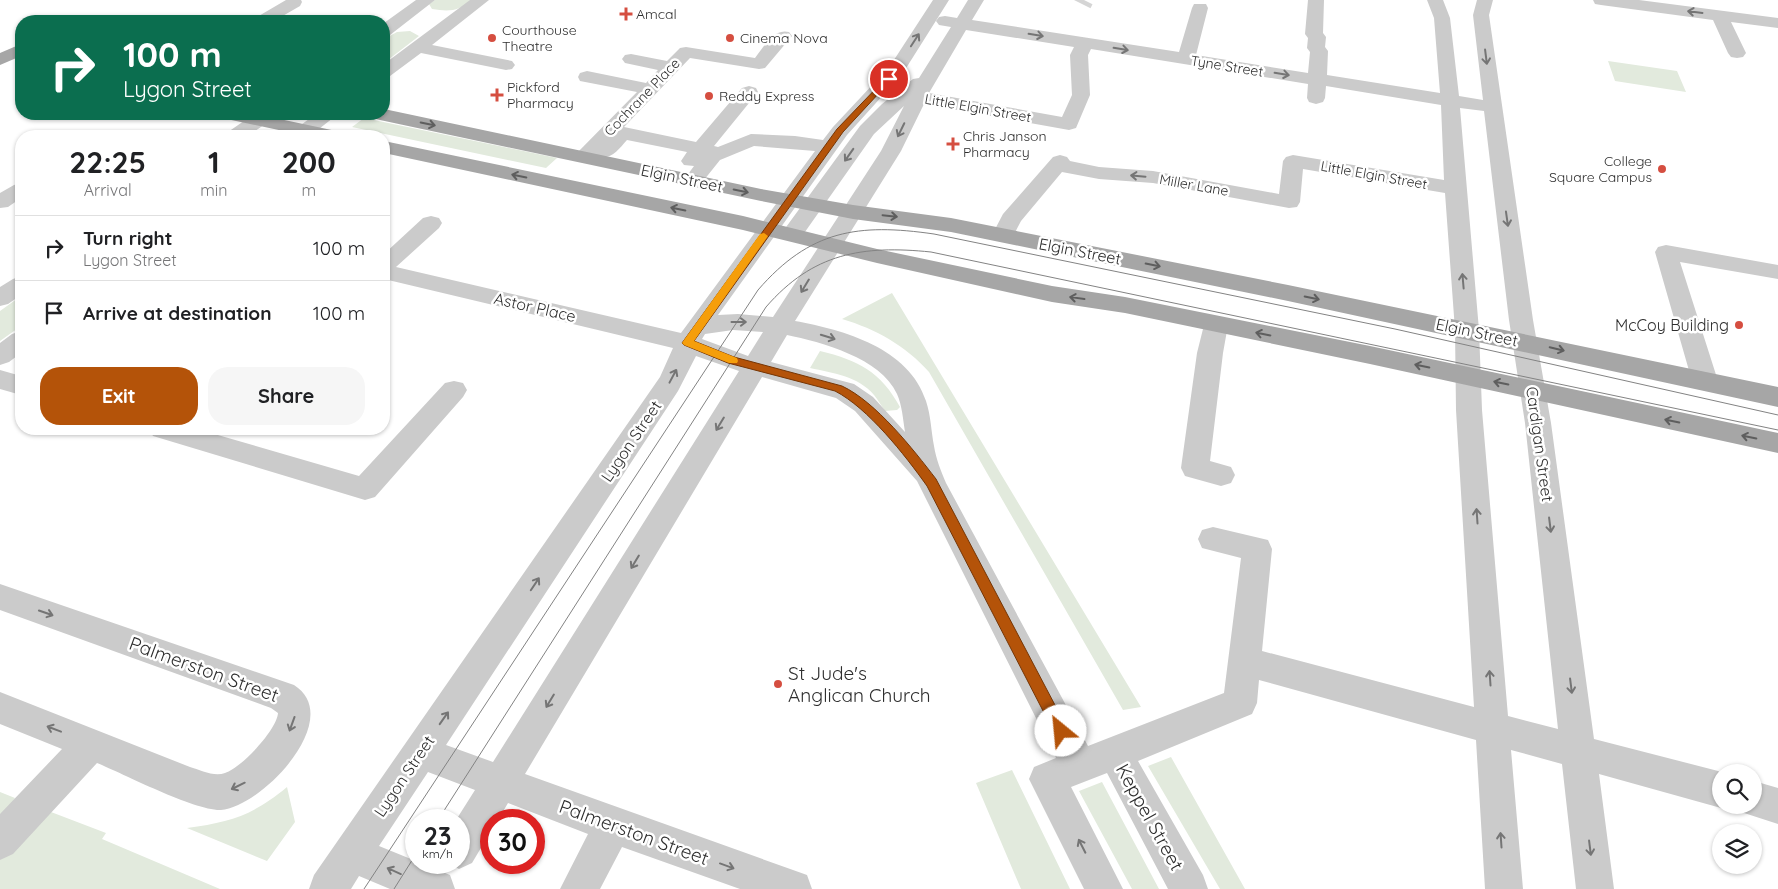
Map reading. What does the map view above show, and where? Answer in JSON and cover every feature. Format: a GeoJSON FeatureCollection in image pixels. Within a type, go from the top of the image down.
{"type":"FeatureCollection","features":[{"type":"Feature","properties":{"kind":"main road"},"geometry":{"type":"LineString","coordinates":[[0,60],[15,52]]}},
{"type":"Feature","properties":{"kind":"main road"},"geometry":{"type":"LineString","coordinates":[[0,65],[15,69]]}},
{"type":"Feature","properties":{"kind":"main road","name":"Elgin Street"},"geometry":{"type":"LineString","coordinates":[[390,116],[802,203],[853,212],[930,221],[1003,235],[1467,330],[1778,397]]}},
{"type":"Feature","properties":{"kind":"main road"},"geometry":{"type":"LineString","coordinates":[[270,120],[295,130]]}},
{"type":"Feature","properties":{"kind":"main road","name":"Elgin Street"},"geometry":{"type":"LineString","coordinates":[[390,148],[780,232],[877,256],[1052,294],[1125,305],[1470,376],[1778,443]]}},
{"type":"Feature","properties":{"kind":"main road"},"geometry":{"type":"LineString","coordinates":[[557,184],[590,159]]}},
{"type":"Feature","properties":{"kind":"street"},"geometry":{"type":"LineString","coordinates":[[390,26],[427,0]]}},
{"type":"Feature","properties":{"kind":"street"},"geometry":{"type":"LineString","coordinates":[[390,67],[481,0]]}},
{"type":"Feature","properties":{"kind":"street","name":"Lygon Street"},"geometry":{"type":"LineString","coordinates":[[328,889],[675,375],[692,335],[780,232],[802,203],[828,147],[852,116],[889,79],[941,0]]}},
{"type":"Feature","properties":{"kind":"street"},"geometry":{"type":"LineString","coordinates":[[470,832],[755,367],[891,150],[917,97],[976,0]]}},
{"type":"Feature","properties":{"kind":"street"},"geometry":{"type":"LineString","coordinates":[[1316,0],[1314,34],[1317,37],[1316,48],[1319,51],[1316,89]]}},
{"type":"Feature","properties":{"kind":"street"},"geometry":{"type":"LineString","coordinates":[[1435,0],[1442,18],[1450,101],[1504,889]]}},
{"type":"Feature","properties":{"kind":"street","name":"Cardigan Street"},"geometry":{"type":"LineString","coordinates":[[1485,0],[1481,15],[1492,107],[1524,342],[1533,390],[1595,889]]}},
{"type":"Feature","properties":{"kind":"street"},"geometry":{"type":"LineString","coordinates":[[1601,0],[1719,8],[1778,7]]}},
{"type":"Feature","properties":{"kind":"street"},"geometry":{"type":"LineString","coordinates":[[273,15],[294,2]]}},
{"type":"Feature","properties":{"kind":"street"},"geometry":{"type":"LineString","coordinates":[[1186,59],[1200,8]]}},
{"type":"Feature","properties":{"kind":"street"},"geometry":{"type":"LineString","coordinates":[[1719,8],[1778,23]]}},
{"type":"Feature","properties":{"kind":"street"},"geometry":{"type":"LineString","coordinates":[[1719,8],[1737,53]]}},
{"type":"Feature","properties":{"kind":"street"},"geometry":{"type":"LineString","coordinates":[[404,16],[449,24]]}},
{"type":"Feature","properties":{"kind":"street","name":"Tyne Street"},"geometry":{"type":"LineString","coordinates":[[929,19],[1186,59],[1316,89],[1450,101],[1492,107]]}},
{"type":"Feature","properties":{"kind":"street","name":"Cochrane Place"},"geometry":{"type":"LineString","coordinates":[[590,159],[650,89],[686,52],[759,64],[783,36]]}},
{"type":"Feature","properties":{"kind":"street","name":"Little Elgin Street"},"geometry":{"type":"LineString","coordinates":[[917,97],[1069,124],[1081,95],[1079,54],[1085,43]]}},
{"type":"Feature","properties":{"kind":"street"},"geometry":{"type":"LineString","coordinates":[[417,47],[506,64]]}},
{"type":"Feature","properties":{"kind":"street"},"geometry":{"type":"LineString","coordinates":[[631,59],[672,67]]}},
{"type":"Feature","properties":{"kind":"street"},"geometry":{"type":"LineString","coordinates":[[802,203],[880,116],[932,71]]}},
{"type":"Feature","properties":{"kind":"street"},"geometry":{"type":"LineString","coordinates":[[587,77],[650,89]]}},
{"type":"Feature","properties":{"kind":"street"},"geometry":{"type":"LineString","coordinates":[[686,179],[711,153],[749,92]]}},
{"type":"Feature","properties":{"kind":"street"},"geometry":{"type":"LineString","coordinates":[[244,130],[259,120]]}},
{"type":"Feature","properties":{"kind":"street"},"geometry":{"type":"LineString","coordinates":[[306,130],[320,120]]}},
{"type":"Feature","properties":{"kind":"street"},"geometry":{"type":"LineString","coordinates":[[590,159],[623,133],[711,153],[751,140],[796,142],[828,147]]}},
{"type":"Feature","properties":{"kind":"street","name":"Little Elgin Street"},"geometry":{"type":"LineString","coordinates":[[1294,161],[1455,188]]}},
{"type":"Feature","properties":{"kind":"street","name":"Miller Lane"},"geometry":{"type":"LineString","coordinates":[[1003,235],[1011,219],[1059,163],[1099,173],[1153,177],[1289,202],[1294,161]]}},
{"type":"Feature","properties":{"kind":"street"},"geometry":{"type":"LineString","coordinates":[[0,202],[15,193]]}},
{"type":"Feature","properties":{"kind":"street"},"geometry":{"type":"LineString","coordinates":[[390,261],[431,223]]}},
{"type":"Feature","properties":{"kind":"street"},"geometry":{"type":"LineString","coordinates":[[1705,381],[1666,252],[1778,272]]}},
{"type":"Feature","properties":{"kind":"street","name":"Astor Place"},"geometry":{"type":"LineString","coordinates":[[390,273],[692,335]]}},
{"type":"Feature","properties":{"kind":"street"},"geometry":{"type":"LineString","coordinates":[[0,298],[15,288]]}},
{"type":"Feature","properties":{"kind":"street"},"geometry":{"type":"LineString","coordinates":[[692,335],[738,322],[781,325],[858,348],[884,361],[897,371],[907,386],[913,402],[920,448],[932,483]]}},
{"type":"Feature","properties":{"kind":"street"},"geometry":{"type":"LineString","coordinates":[[1216,325],[1210,353],[1195,468],[1221,475]]}},
{"type":"Feature","properties":{"kind":"street"},"geometry":{"type":"LineString","coordinates":[[692,335],[732,360],[838,388],[851,395],[864,404],[918,463],[932,483],[1080,766]]}},
{"type":"Feature","properties":{"kind":"street"},"geometry":{"type":"LineString","coordinates":[[0,356],[15,345]]}},
{"type":"Feature","properties":{"kind":"street"},"geometry":{"type":"LineString","coordinates":[[0,380],[15,384]]}},
{"type":"Feature","properties":{"kind":"street"},"geometry":{"type":"LineString","coordinates":[[184,435],[365,489],[454,390]]}},
{"type":"Feature","properties":{"kind":"street"},"geometry":{"type":"LineString","coordinates":[[1115,753],[1240,703],[1257,550],[1213,539]]}},
{"type":"Feature","properties":{"kind":"street","name":"Palmerston Street"},"geometry":{"type":"LineString","coordinates":[[0,597],[282,696],[291,702],[295,711],[291,730],[257,773],[236,788],[222,792],[187,783],[0,708]]}},
{"type":"Feature","properties":{"kind":"street"},"geometry":{"type":"LineString","coordinates":[[1245,661],[1712,788]]}},
{"type":"Feature","properties":{"kind":"street"},"geometry":{"type":"LineString","coordinates":[[0,841],[91,744]]}},
{"type":"Feature","properties":{"kind":"street","name":"Palmerston Street"},"geometry":{"type":"LineString","coordinates":[[420,752],[613,825],[792,889]]}},
{"type":"Feature","properties":{"kind":"street","name":"Keppel Street"},"geometry":{"type":"LineString","coordinates":[[1104,889],[1047,779],[1115,753],[1189,889]]}},
{"type":"Feature","properties":{"kind":"street"},"geometry":{"type":"LineString","coordinates":[[1762,801],[1778,806]]}},
{"type":"Feature","properties":{"kind":"street"},"geometry":{"type":"LineString","coordinates":[[579,889],[613,825]]}},
{"type":"Feature","properties":{"kind":"street"},"geometry":{"type":"LineString","coordinates":[[352,854],[435,889],[444,874]]}},
{"type":"Feature","properties":{"kind":"shaded area"},"geometry":{"type":"Polygon","coordinates":[[[435,0],[473,0],[454,10],[444,10],[432,9],[429,4],[435,0]]]}},
{"type":"Feature","properties":{"kind":"shaded area"},"geometry":{"type":"Polygon","coordinates":[[[410,31],[419,36],[390,58],[390,36],[397,32],[410,31]]]}},
{"type":"Feature","properties":{"kind":"shaded area"},"geometry":{"type":"Polygon","coordinates":[[[1608,61],[1677,71],[1686,92],[1615,81],[1608,61]]]}},
{"type":"Feature","properties":{"kind":"shaded area"},"geometry":{"type":"Polygon","coordinates":[[[361,120],[374,120],[557,158],[546,168],[390,135],[390,130],[366,130],[352,127],[361,120]]]}},
{"type":"Feature","properties":{"kind":"shaded area"},"geometry":{"type":"Polygon","coordinates":[[[892,293],[1141,707],[1123,710],[929,372],[890,339],[842,319],[892,293]]]}},
{"type":"Feature","properties":{"kind":"shaded area"},"geometry":{"type":"Polygon","coordinates":[[[15,300],[15,330],[0,341],[0,311],[15,300]]]}},
{"type":"Feature","properties":{"kind":"shaded area"},"geometry":{"type":"Polygon","coordinates":[[[820,351],[857,363],[867,369],[885,385],[900,407],[897,410],[885,411],[874,395],[860,383],[845,376],[810,368],[820,351]]]}},
{"type":"Feature","properties":{"kind":"shaded area"},"geometry":{"type":"Polygon","coordinates":[[[1171,757],[1245,889],[1220,889],[1148,766],[1171,757]]]}},
{"type":"Feature","properties":{"kind":"shaded area"},"geometry":{"type":"Polygon","coordinates":[[[1012,770],[1070,889],[1021,889],[976,783],[1012,770]]]}},
{"type":"Feature","properties":{"kind":"shaded area"},"geometry":{"type":"Polygon","coordinates":[[[1102,782],[1159,889],[1132,889],[1079,791],[1102,782]]]}},
{"type":"Feature","properties":{"kind":"shaded area"},"geometry":{"type":"Polygon","coordinates":[[[287,787],[295,822],[267,861],[187,828],[216,823],[240,816],[263,805],[287,787]]]}},
{"type":"Feature","properties":{"kind":"shaded area"},"geometry":{"type":"Polygon","coordinates":[[[0,792],[15,798],[13,801],[48,815],[51,812],[106,833],[102,839],[220,889],[0,889],[0,792]]]}},
{"type":"Feature","properties":{"kind":"tunnel"},"geometry":{"type":"LineString","coordinates":[[1082,4],[1084,0]]}},
{"type":"Feature","properties":{"kind":"tram line"},"geometry":{"type":"LineString","coordinates":[[364,889],[758,290],[777,270],[797,254],[816,243],[837,235],[859,231],[882,230],[934,234],[1395,329],[1778,415]]}},
{"type":"Feature","properties":{"kind":"tram line"},"geometry":{"type":"LineString","coordinates":[[445,809],[766,307],[802,275],[821,264],[840,257],[861,252],[883,250],[931,252],[1778,430]]}},
{"type":"Feature","properties":{"kind":"tram line"},"geometry":{"type":"LineString","coordinates":[[394,889],[405,872]]}},
{"type":"Feature","properties":{"kind":"slow traffic"},"geometry":{"type":"LineString","coordinates":[[733,361],[687,343],[764,236]]}},
{"type":"Feature","properties":{"kind":"place","name":"Amcal"},"geometry":{"type":"Point","coordinates":[626,14]}},
{"type":"Feature","properties":{"kind":"place","name":"Courthouse Theatre"},"geometry":{"type":"Point","coordinates":[492,38]}},
{"type":"Feature","properties":{"kind":"place","name":"Cinema Nova"},"geometry":{"type":"Point","coordinates":[730,38]}},
{"type":"Feature","properties":{"kind":"place","name":"Pickford Pharmacy"},"geometry":{"type":"Point","coordinates":[497,95]}},
{"type":"Feature","properties":{"kind":"place","name":"Reddy Express"},"geometry":{"type":"Point","coordinates":[709,96]}},
{"type":"Feature","properties":{"kind":"place","name":"Chris Janson Pharmacy"},"geometry":{"type":"Point","coordinates":[953,144]}},
{"type":"Feature","properties":{"kind":"place","name":"College Square Campus"},"geometry":{"type":"Point","coordinates":[1662,169]}},
{"type":"Feature","properties":{"kind":"place","name":"McCoy Building"},"geometry":{"type":"Point","coordinates":[1739,325]}},
{"type":"Feature","properties":{"kind":"place","name":"St Jude's Anglican Church"},"geometry":{"type":"Point","coordinates":[778,684]}},
{"type":"Feature","properties":{"kind":"route"},"geometry":{"type":"LineString","coordinates":[[889,79],[852,116],[840,131],[687,343],[732,360],[838,388],[864,404],[882,426],[918,463],[932,483],[1061,731]]}}]}
